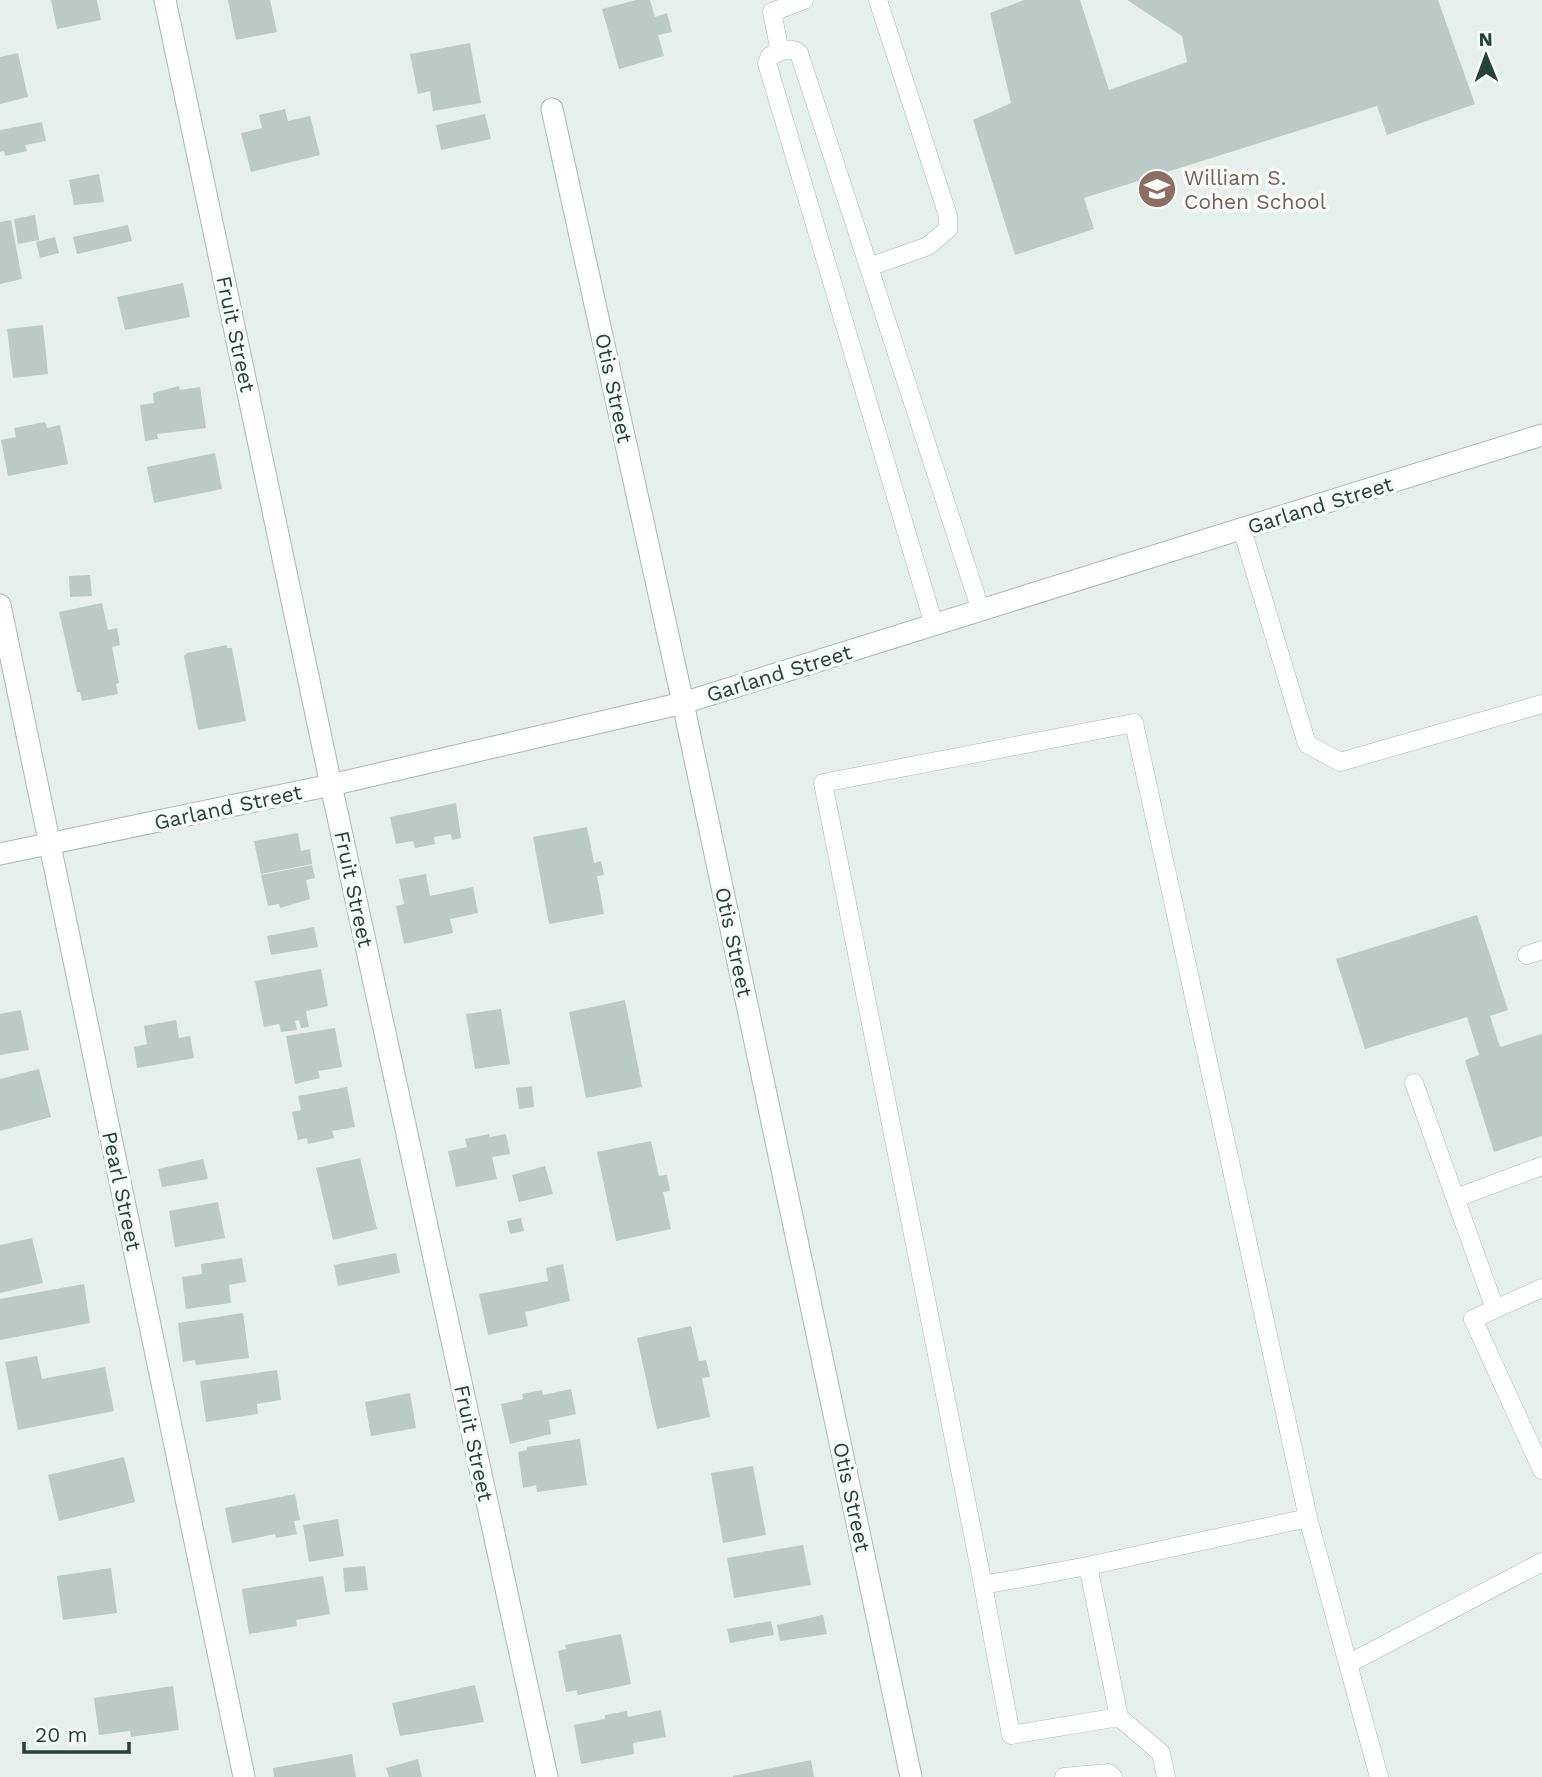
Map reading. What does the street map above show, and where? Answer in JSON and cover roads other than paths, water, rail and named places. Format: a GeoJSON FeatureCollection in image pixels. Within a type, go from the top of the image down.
{"type":"FeatureCollection","features":[{"type":"Feature","properties":{"kind":"street","name":"Fruit Street"},"geometry":{"type":"LineString","coordinates":[[165,0],[331,785],[547,1777]]}},
{"type":"Feature","properties":{"kind":"street","name":"Otis Street"},"geometry":{"type":"LineString","coordinates":[[552,108],[683,703],[911,1777]]}},
{"type":"Feature","properties":{"kind":"street","name":"Garland Street"},"geometry":{"type":"LineString","coordinates":[[0,854],[331,785],[683,703],[1542,435]]}},
{"type":"Feature","properties":{"kind":"street","name":"Pearl Street"},"geometry":{"type":"LineString","coordinates":[[0,604],[244,1777]]}},
{"type":"Feature","properties":{"kind":"lane"},"geometry":{"type":"LineString","coordinates":[[780,52],[772,12],[804,0]]}},
{"type":"Feature","properties":{"kind":"lane"},"geometry":{"type":"LineString","coordinates":[[869,267],[928,246],[948,229],[948,216],[878,0]]}},
{"type":"Feature","properties":{"kind":"lane"},"geometry":{"type":"LineString","coordinates":[[934,625],[767,63],[770,56],[790,49],[799,53],[981,611]]}},
{"type":"Feature","properties":{"kind":"lane"},"geometry":{"type":"LineString","coordinates":[[1242,529],[1307,744],[1340,762],[1542,704]]}},
{"type":"Feature","properties":{"kind":"lane"},"geometry":{"type":"LineString","coordinates":[[1119,1717],[1011,1735],[823,783],[1134,723],[1308,1518],[1379,1777]]}},
{"type":"Feature","properties":{"kind":"lane"},"geometry":{"type":"LineString","coordinates":[[1413,1083],[1494,1310]]}},
{"type":"Feature","properties":{"kind":"lane"},"geometry":{"type":"LineString","coordinates":[[1456,1198],[1542,1166]]}},
{"type":"Feature","properties":{"kind":"lane"},"geometry":{"type":"LineString","coordinates":[[1542,1288],[1473,1319],[1542,1470]]}},
{"type":"Feature","properties":{"kind":"lane"},"geometry":{"type":"LineString","coordinates":[[983,1585],[1088,1566],[1308,1518]]}},
{"type":"Feature","properties":{"kind":"lane"},"geometry":{"type":"LineString","coordinates":[[1348,1664],[1542,1562]]}},
{"type":"Feature","properties":{"kind":"lane"},"geometry":{"type":"LineString","coordinates":[[1088,1566],[1119,1717],[1161,1753],[1166,1777]]}},
{"type":"Feature","properties":{"kind":"lane"},"geometry":{"type":"LineString","coordinates":[[1064,1777],[1094,1772],[1110,1773],[1113,1777]]}},
{"type":"Feature","properties":{"kind":"place","name":"William S. Cohen School"},"geometry":{"type":"Point","coordinates":[1157,189]}}]}
